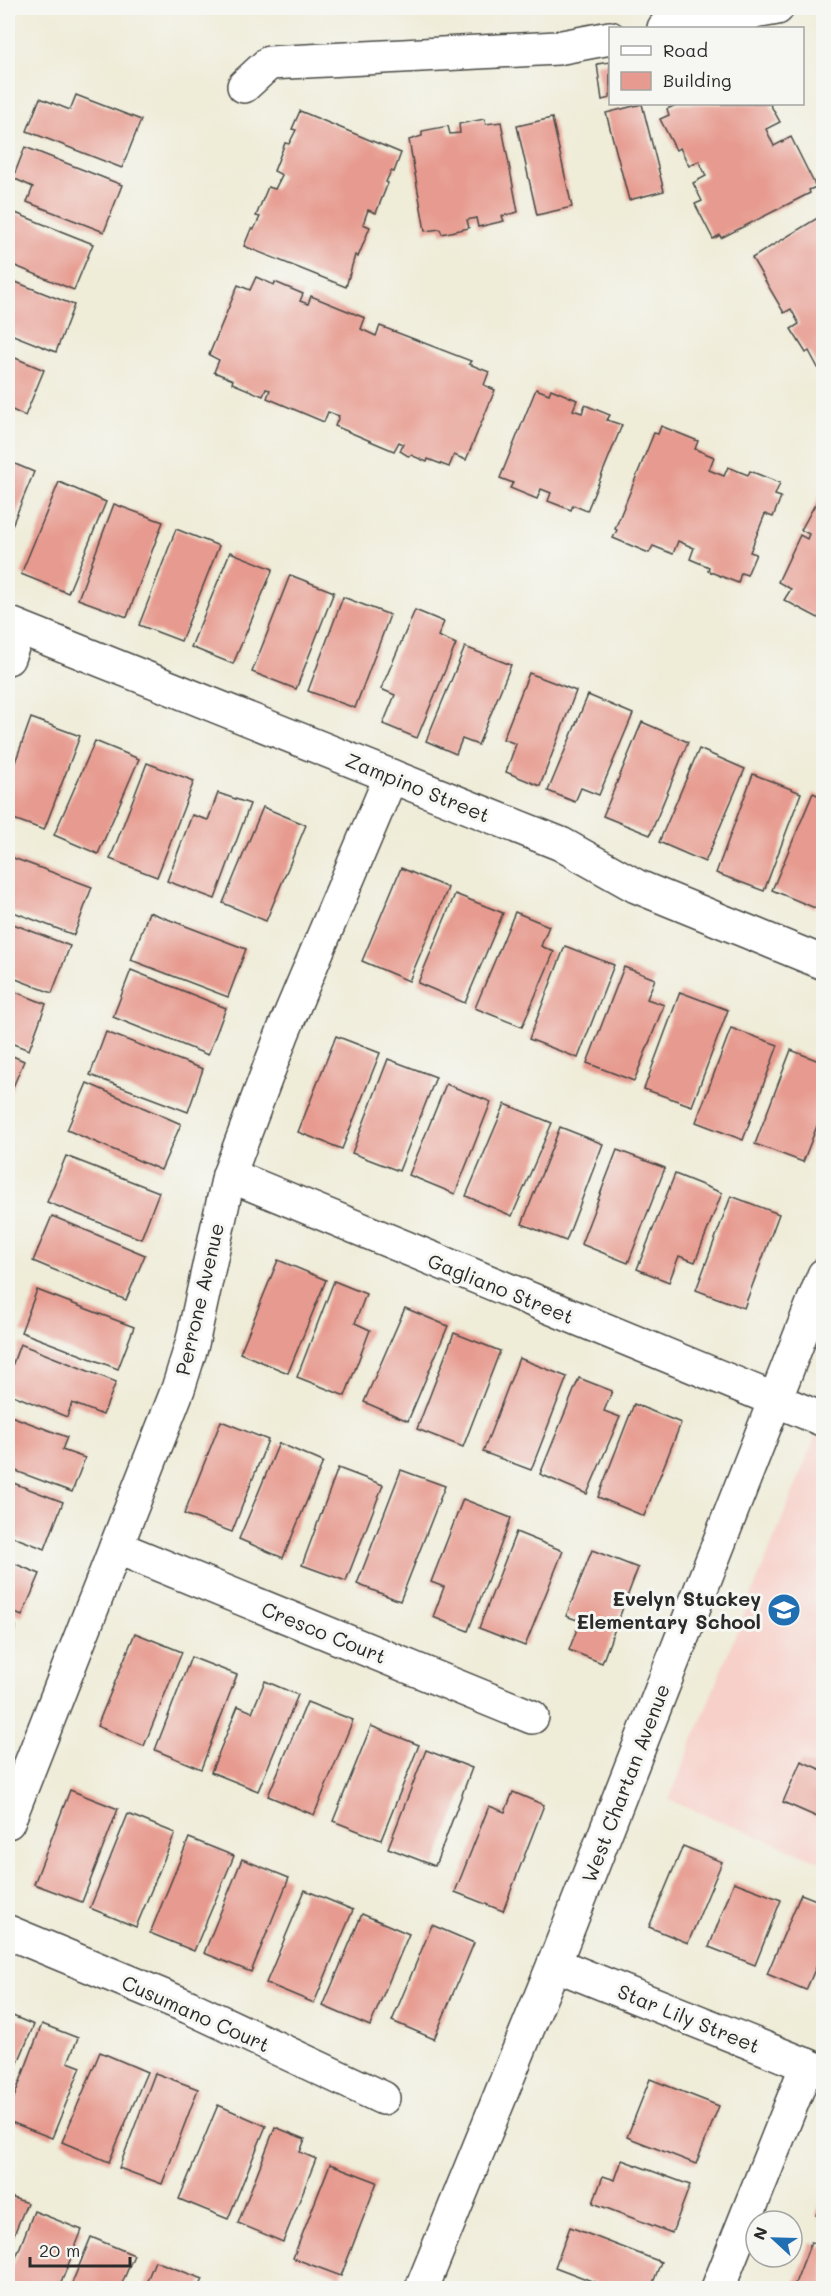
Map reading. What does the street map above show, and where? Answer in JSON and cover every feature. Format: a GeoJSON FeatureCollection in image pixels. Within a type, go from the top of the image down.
{"type":"FeatureCollection","features":[{"type":"Feature","properties":{"kind":"street"},"geometry":{"type":"LineString","coordinates":[[670,27],[777,8]]}},
{"type":"Feature","properties":{"kind":"street"},"geometry":{"type":"LineString","coordinates":[[244,86],[269,63],[557,48],[609,38]]}},
{"type":"Feature","properties":{"kind":"street"},"geometry":{"type":"LineString","coordinates":[[8,658],[14,626]]}},
{"type":"Feature","properties":{"kind":"street","name":"Zampino Street"},"geometry":{"type":"LineString","coordinates":[[14,626],[561,844],[636,886],[824,963]]}},
{"type":"Feature","properties":{"kind":"street","name":"Perrone Avenue"},"geometry":{"type":"LineString","coordinates":[[8,1822],[178,1389],[192,1344],[229,1175],[283,1032],[391,776]]}},
{"type":"Feature","properties":{"kind":"street","name":"Gagliano Street"},"geometry":{"type":"LineString","coordinates":[[229,1175],[824,1420]]}},
{"type":"Feature","properties":{"kind":"street","name":"West Chartan Avenue"},"geometry":{"type":"LineString","coordinates":[[422,2289],[554,1964],[824,1275]]}},
{"type":"Feature","properties":{"kind":"street","name":"Cresco Court"},"geometry":{"type":"LineString","coordinates":[[116,1547],[532,1717]]}},
{"type":"Feature","properties":{"kind":"street","name":"Cusumano Court"},"geometry":{"type":"LineString","coordinates":[[8,1932],[189,2007],[384,2098]]}},
{"type":"Feature","properties":{"kind":"street","name":"Star Lily Street"},"geometry":{"type":"LineString","coordinates":[[554,1964],[815,2068]]}},
{"type":"Feature","properties":{"kind":"street"},"geometry":{"type":"LineString","coordinates":[[718,2289],[815,2068]]}},
{"type":"Feature","properties":{"kind":"shaded area","name":"Evelyn Stuckey Elementary School"},"geometry":{"type":"Polygon","coordinates":[[[823,1417],[823,1863],[669,1800],[823,1417]]]}},
{"type":"Feature","properties":{"kind":"building"},"geometry":{"type":"Polygon","coordinates":[[[609,62],[609,98],[602,100],[597,64],[609,62]]]}},
{"type":"Feature","properties":{"kind":"building"},"geometry":{"type":"Polygon","coordinates":[[[76,95],[141,120],[122,168],[27,131],[40,98],[70,110],[76,95]]]}},
{"type":"Feature","properties":{"kind":"building"},"geometry":{"type":"Polygon","coordinates":[[[642,105],[664,191],[629,200],[606,113],[642,105]]]}},
{"type":"Feature","properties":{"kind":"building"},"geometry":{"type":"Polygon","coordinates":[[[676,105],[771,105],[780,122],[766,129],[774,146],[791,137],[816,187],[809,190],[810,193],[721,238],[720,235],[713,239],[695,204],[702,201],[693,183],[706,176],[699,161],[689,166],[680,148],[676,150],[660,119],[669,115],[667,109],[676,105]]]}},
{"type":"Feature","properties":{"kind":"building"},"geometry":{"type":"Polygon","coordinates":[[[300,111],[401,153],[394,172],[391,171],[386,182],[388,183],[376,213],[368,210],[363,224],[370,227],[358,257],[355,255],[346,287],[244,246],[251,229],[254,229],[260,217],[256,216],[268,187],[275,189],[282,175],[274,171],[285,143],[289,144],[296,130],[292,129],[300,111]]]}},
{"type":"Feature","properties":{"kind":"building"},"geometry":{"type":"Polygon","coordinates":[[[552,118],[572,207],[537,215],[517,126],[552,118]]]}},
{"type":"Feature","properties":{"kind":"building"},"geometry":{"type":"Polygon","coordinates":[[[484,119],[486,124],[501,122],[518,212],[502,216],[504,221],[478,227],[476,218],[467,220],[469,228],[442,234],[440,229],[425,231],[409,140],[422,136],[422,131],[448,126],[450,134],[460,133],[459,124],[484,119]]]}},
{"type":"Feature","properties":{"kind":"building"},"geometry":{"type":"Polygon","coordinates":[[[25,147],[122,185],[104,232],[27,202],[33,187],[13,178],[25,147]]]}},
{"type":"Feature","properties":{"kind":"building"},"geometry":{"type":"Polygon","coordinates":[[[8,210],[93,244],[74,290],[8,263],[8,210]]]}},
{"type":"Feature","properties":{"kind":"building"},"geometry":{"type":"Polygon","coordinates":[[[824,214],[824,379],[809,351],[806,353],[791,329],[799,324],[791,309],[784,313],[752,258],[824,214]]]}},
{"type":"Feature","properties":{"kind":"building"},"geometry":{"type":"Polygon","coordinates":[[[256,277],[303,294],[300,301],[308,304],[311,296],[365,318],[361,329],[376,336],[380,326],[471,361],[469,364],[489,372],[484,385],[495,390],[466,460],[454,455],[449,467],[428,459],[427,462],[411,455],[408,456],[400,451],[403,444],[399,442],[394,451],[335,426],[339,416],[328,412],[324,422],[267,398],[270,390],[266,389],[263,396],[232,383],[233,380],[214,372],[219,360],[209,355],[238,285],[250,290],[256,277]]]}},
{"type":"Feature","properties":{"kind":"building"},"geometry":{"type":"Polygon","coordinates":[[[8,279],[74,305],[56,352],[8,333],[8,279]]]}},
{"type":"Feature","properties":{"kind":"building"},"geometry":{"type":"Polygon","coordinates":[[[8,355],[44,370],[25,416],[8,408],[8,355]]]}},
{"type":"Feature","properties":{"kind":"building"},"geometry":{"type":"Polygon","coordinates":[[[536,389],[549,394],[551,389],[577,400],[573,410],[582,413],[585,405],[610,415],[607,420],[622,425],[587,511],[573,505],[571,510],[548,501],[551,493],[541,489],[537,499],[510,488],[513,483],[500,478],[536,389]]]}},
{"type":"Feature","properties":{"kind":"building"},"geometry":{"type":"Polygon","coordinates":[[[661,426],[698,441],[695,449],[714,457],[709,470],[724,476],[728,467],[748,475],[750,471],[780,483],[775,495],[781,497],[773,517],[765,514],[750,552],[756,554],[747,575],[741,573],[738,583],[708,571],[709,567],[690,559],[694,548],[678,541],[673,554],[653,546],[649,553],[613,538],[654,433],[658,434],[661,426]]]}},
{"type":"Feature","properties":{"kind":"building"},"geometry":{"type":"Polygon","coordinates":[[[8,461],[34,472],[8,535],[8,461]]]}},
{"type":"Feature","properties":{"kind":"building"},"geometry":{"type":"Polygon","coordinates":[[[59,482],[106,502],[68,593],[21,574],[59,482]]]}},
{"type":"Feature","properties":{"kind":"building"},"geometry":{"type":"Polygon","coordinates":[[[824,488],[824,621],[784,600],[791,589],[778,582],[800,535],[807,539],[809,534],[801,530],[824,488]]]}},
{"type":"Feature","properties":{"kind":"building"},"geometry":{"type":"Polygon","coordinates":[[[114,504],[163,522],[127,617],[78,599],[114,504]]]}},
{"type":"Feature","properties":{"kind":"building"},"geometry":{"type":"Polygon","coordinates":[[[176,529],[219,546],[181,641],[139,625],[176,529]]]}},
{"type":"Feature","properties":{"kind":"building"},"geometry":{"type":"Polygon","coordinates":[[[230,552],[273,569],[233,664],[191,647],[230,552]]]}},
{"type":"Feature","properties":{"kind":"building"},"geometry":{"type":"Polygon","coordinates":[[[290,575],[334,592],[296,689],[252,672],[290,575]]]}},
{"type":"Feature","properties":{"kind":"building"},"geometry":{"type":"Polygon","coordinates":[[[343,597],[390,615],[355,708],[308,691],[343,597]]]}},
{"type":"Feature","properties":{"kind":"building"},"geometry":{"type":"Polygon","coordinates":[[[415,610],[444,622],[438,636],[456,644],[417,738],[383,724],[395,695],[381,689],[415,610]]]}},
{"type":"Feature","properties":{"kind":"building"},"geometry":{"type":"Polygon","coordinates":[[[465,647],[511,665],[478,745],[462,739],[456,754],[426,741],[465,647]]]}},
{"type":"Feature","properties":{"kind":"building"},"geometry":{"type":"Polygon","coordinates":[[[529,673],[576,691],[540,786],[506,772],[516,744],[503,739],[529,673]]]}},
{"type":"Feature","properties":{"kind":"building"},"geometry":{"type":"Polygon","coordinates":[[[588,695],[633,714],[599,795],[581,788],[575,802],[548,791],[588,695]]]}},
{"type":"Feature","properties":{"kind":"building"},"geometry":{"type":"Polygon","coordinates":[[[31,718],[80,736],[44,830],[8,817],[8,782],[31,718]]]}},
{"type":"Feature","properties":{"kind":"building"},"geometry":{"type":"Polygon","coordinates":[[[642,722],[688,742],[650,835],[603,816],[642,722]]]}},
{"type":"Feature","properties":{"kind":"building"},"geometry":{"type":"Polygon","coordinates":[[[95,741],[139,759],[98,854],[54,835],[95,741]]]}},
{"type":"Feature","properties":{"kind":"building"},"geometry":{"type":"Polygon","coordinates":[[[699,749],[745,769],[705,862],[659,842],[699,749]]]}},
{"type":"Feature","properties":{"kind":"building"},"geometry":{"type":"Polygon","coordinates":[[[147,763],[194,781],[157,877],[110,859],[147,763]]]}},
{"type":"Feature","properties":{"kind":"building"},"geometry":{"type":"Polygon","coordinates":[[[753,774],[801,793],[764,891],[716,873],[753,774]]]}},
{"type":"Feature","properties":{"kind":"building"},"geometry":{"type":"Polygon","coordinates":[[[218,793],[250,804],[215,899],[167,881],[192,815],[208,820],[218,793]]]}},
{"type":"Feature","properties":{"kind":"building"},"geometry":{"type":"Polygon","coordinates":[[[813,793],[824,798],[824,888],[815,908],[772,890],[813,793]]]}},
{"type":"Feature","properties":{"kind":"building"},"geometry":{"type":"Polygon","coordinates":[[[263,807],[306,825],[266,921],[223,903],[263,807]]]}},
{"type":"Feature","properties":{"kind":"building"},"geometry":{"type":"Polygon","coordinates":[[[8,856],[92,887],[74,935],[8,910],[8,856]]]}},
{"type":"Feature","properties":{"kind":"building"},"geometry":{"type":"Polygon","coordinates":[[[401,868],[448,888],[409,981],[362,961],[401,868]]]}},
{"type":"Feature","properties":{"kind":"building"},"geometry":{"type":"Polygon","coordinates":[[[455,894],[503,913],[465,1003],[418,983],[455,894]]]}},
{"type":"Feature","properties":{"kind":"building"},"geometry":{"type":"Polygon","coordinates":[[[149,912],[246,949],[228,997],[131,960],[149,912]]]}},
{"type":"Feature","properties":{"kind":"building"},"geometry":{"type":"Polygon","coordinates":[[[515,912],[549,926],[541,946],[554,952],[522,1027],[475,1008],[515,912]]]}},
{"type":"Feature","properties":{"kind":"building"},"geometry":{"type":"Polygon","coordinates":[[[8,922],[70,946],[52,993],[8,976],[8,922]]]}},
{"type":"Feature","properties":{"kind":"building"},"geometry":{"type":"Polygon","coordinates":[[[565,946],[614,965],[578,1058],[529,1039],[565,946]]]}},
{"type":"Feature","properties":{"kind":"building"},"geometry":{"type":"Polygon","coordinates":[[[624,967],[655,979],[647,999],[664,1005],[634,1081],[587,1063],[624,967]]]}},
{"type":"Feature","properties":{"kind":"building"},"geometry":{"type":"Polygon","coordinates":[[[131,970],[226,1008],[208,1055],[113,1017],[131,970]]]}},
{"type":"Feature","properties":{"kind":"building"},"geometry":{"type":"Polygon","coordinates":[[[8,989],[46,1004],[29,1050],[8,1042],[8,989]]]}},
{"type":"Feature","properties":{"kind":"building"},"geometry":{"type":"Polygon","coordinates":[[[680,992],[728,1010],[692,1106],[644,1089],[680,992]]]}},
{"type":"Feature","properties":{"kind":"building"},"geometry":{"type":"Polygon","coordinates":[[[731,1028],[778,1045],[743,1140],[696,1122],[731,1028]]]}},
{"type":"Feature","properties":{"kind":"building"},"geometry":{"type":"Polygon","coordinates":[[[106,1032],[203,1069],[188,1112],[90,1075],[106,1032]]]}},
{"type":"Feature","properties":{"kind":"building"},"geometry":{"type":"Polygon","coordinates":[[[336,1036],[380,1053],[342,1149],[298,1132],[336,1036]]]}},
{"type":"Feature","properties":{"kind":"building"},"geometry":{"type":"Polygon","coordinates":[[[791,1050],[824,1063],[824,1108],[803,1162],[755,1144],[791,1050]]]}},
{"type":"Feature","properties":{"kind":"building"},"geometry":{"type":"Polygon","coordinates":[[[8,1054],[24,1061],[8,1099],[8,1054]]]}},
{"type":"Feature","properties":{"kind":"building"},"geometry":{"type":"Polygon","coordinates":[[[388,1059],[436,1077],[399,1171],[352,1153],[388,1059]]]}},
{"type":"Feature","properties":{"kind":"building"},"geometry":{"type":"Polygon","coordinates":[[[87,1083],[181,1124],[161,1170],[67,1130],[87,1083]]]}},
{"type":"Feature","properties":{"kind":"building"},"geometry":{"type":"Polygon","coordinates":[[[446,1084],[491,1102],[455,1194],[409,1175],[446,1084]]]}},
{"type":"Feature","properties":{"kind":"building"},"geometry":{"type":"Polygon","coordinates":[[[505,1104],[552,1123],[512,1216],[466,1196],[505,1104]]]}},
{"type":"Feature","properties":{"kind":"building"},"geometry":{"type":"Polygon","coordinates":[[[560,1127],[603,1144],[566,1241],[522,1224],[560,1127]]]}},
{"type":"Feature","properties":{"kind":"building"},"geometry":{"type":"Polygon","coordinates":[[[617,1150],[665,1168],[628,1263],[581,1244],[617,1150]]]}},
{"type":"Feature","properties":{"kind":"building"},"geometry":{"type":"Polygon","coordinates":[[[66,1156],[159,1192],[141,1239],[47,1202],[66,1156]]]}},
{"type":"Feature","properties":{"kind":"building"},"geometry":{"type":"Polygon","coordinates":[[[675,1174],[722,1193],[695,1262],[679,1256],[669,1282],[637,1269],[675,1174]]]}},
{"type":"Feature","properties":{"kind":"building"},"geometry":{"type":"Polygon","coordinates":[[[731,1196],[779,1214],[744,1308],[696,1290],[731,1196]]]}},
{"type":"Feature","properties":{"kind":"building"},"geometry":{"type":"Polygon","coordinates":[[[52,1216],[145,1255],[126,1300],[33,1261],[52,1216]]]}},
{"type":"Feature","properties":{"kind":"building"},"geometry":{"type":"Polygon","coordinates":[[[278,1260],[326,1280],[288,1373],[240,1353],[278,1260]]]}},
{"type":"Feature","properties":{"kind":"building"},"geometry":{"type":"Polygon","coordinates":[[[334,1281],[366,1294],[355,1323],[370,1330],[345,1396],[297,1377],[334,1281]]]}},
{"type":"Feature","properties":{"kind":"building"},"geometry":{"type":"Polygon","coordinates":[[[37,1290],[134,1327],[118,1369],[21,1332],[37,1290]]]}},
{"type":"Feature","properties":{"kind":"building"},"geometry":{"type":"Polygon","coordinates":[[[405,1308],[448,1326],[408,1421],[364,1402],[405,1308]]]}},
{"type":"Feature","properties":{"kind":"building"},"geometry":{"type":"Polygon","coordinates":[[[454,1333],[500,1351],[463,1447],[417,1429],[454,1333]]]}},
{"type":"Feature","properties":{"kind":"building"},"geometry":{"type":"Polygon","coordinates":[[[20,1344],[116,1382],[103,1415],[72,1403],[67,1417],[8,1393],[8,1377],[20,1344]]]}},
{"type":"Feature","properties":{"kind":"building"},"geometry":{"type":"Polygon","coordinates":[[[519,1358],[567,1377],[531,1470],[483,1452],[519,1358]]]}},
{"type":"Feature","properties":{"kind":"building"},"geometry":{"type":"Polygon","coordinates":[[[579,1378],[612,1391],[604,1411],[620,1417],[587,1494],[540,1474],[579,1378]]]}},
{"type":"Feature","properties":{"kind":"building"},"geometry":{"type":"Polygon","coordinates":[[[634,1404],[681,1423],[644,1516],[598,1497],[634,1404]]]}},
{"type":"Feature","properties":{"kind":"building"},"geometry":{"type":"Polygon","coordinates":[[[8,1415],[67,1437],[62,1450],[85,1458],[72,1492],[8,1468],[8,1415]]]}},
{"type":"Feature","properties":{"kind":"building"},"geometry":{"type":"Polygon","coordinates":[[[221,1421],[268,1440],[232,1532],[184,1514],[221,1421]]]}},
{"type":"Feature","properties":{"kind":"building"},"geometry":{"type":"Polygon","coordinates":[[[279,1443],[323,1462],[283,1558],[239,1539],[279,1443]]]}},
{"type":"Feature","properties":{"kind":"building"},"geometry":{"type":"Polygon","coordinates":[[[338,1468],[383,1485],[346,1581],[302,1565],[338,1468]]]}},
{"type":"Feature","properties":{"kind":"building"},"geometry":{"type":"Polygon","coordinates":[[[401,1470],[445,1486],[400,1601],[357,1584],[401,1470]]]}},
{"type":"Feature","properties":{"kind":"building"},"geometry":{"type":"Polygon","coordinates":[[[8,1481],[63,1502],[45,1549],[8,1535],[8,1481]]]}},
{"type":"Feature","properties":{"kind":"building"},"geometry":{"type":"Polygon","coordinates":[[[463,1499],[511,1518],[468,1631],[433,1617],[444,1587],[431,1582],[463,1499]]]}},
{"type":"Feature","properties":{"kind":"building"},"geometry":{"type":"Polygon","coordinates":[[[516,1532],[563,1551],[525,1646],[479,1628],[516,1532]]]}},
{"type":"Feature","properties":{"kind":"building"},"geometry":{"type":"Polygon","coordinates":[[[592,1550],[638,1568],[602,1663],[569,1650],[580,1621],[566,1616],[592,1550]]]}},
{"type":"Feature","properties":{"kind":"building"},"geometry":{"type":"Polygon","coordinates":[[[8,1561],[40,1574],[22,1616],[8,1610],[8,1561]]]}},
{"type":"Feature","properties":{"kind":"building"},"geometry":{"type":"Polygon","coordinates":[[[8,1622],[16,1626],[8,1645],[8,1622]]]}},
{"type":"Feature","properties":{"kind":"building"},"geometry":{"type":"Polygon","coordinates":[[[135,1633],[182,1652],[144,1746],[97,1726],[135,1633]]]}},
{"type":"Feature","properties":{"kind":"building"},"geometry":{"type":"Polygon","coordinates":[[[191,1657],[237,1675],[201,1769],[155,1750],[191,1657]]]}},
{"type":"Feature","properties":{"kind":"building"},"geometry":{"type":"Polygon","coordinates":[[[265,1681],[298,1695],[258,1791],[211,1772],[238,1706],[252,1712],[265,1681]]]}},
{"type":"Feature","properties":{"kind":"building"},"geometry":{"type":"Polygon","coordinates":[[[307,1702],[353,1720],[314,1815],[268,1796],[307,1702]]]}},
{"type":"Feature","properties":{"kind":"building"},"geometry":{"type":"Polygon","coordinates":[[[371,1726],[419,1745],[381,1840],[333,1821],[371,1726]]]}},
{"type":"Feature","properties":{"kind":"building"},"geometry":{"type":"Polygon","coordinates":[[[426,1750],[472,1768],[435,1866],[388,1848],[426,1750]]]}},
{"type":"Feature","properties":{"kind":"building"},"geometry":{"type":"Polygon","coordinates":[[[801,1761],[824,1771],[824,1820],[783,1802],[801,1761]]]}},
{"type":"Feature","properties":{"kind":"building"},"geometry":{"type":"Polygon","coordinates":[[[70,1790],[118,1809],[82,1902],[34,1884],[70,1790]]]}},
{"type":"Feature","properties":{"kind":"building"},"geometry":{"type":"Polygon","coordinates":[[[513,1792],[544,1805],[503,1911],[455,1892],[489,1806],[505,1812],[513,1792]]]}},
{"type":"Feature","properties":{"kind":"building"},"geometry":{"type":"Polygon","coordinates":[[[128,1814],[175,1833],[136,1927],[90,1908],[128,1814]]]}},
{"type":"Feature","properties":{"kind":"building"},"geometry":{"type":"Polygon","coordinates":[[[189,1838],[234,1856],[194,1951],[150,1933],[189,1838]]]}},
{"type":"Feature","properties":{"kind":"building"},"geometry":{"type":"Polygon","coordinates":[[[683,1846],[722,1862],[688,1943],[649,1927],[683,1846]]]}},
{"type":"Feature","properties":{"kind":"building"},"geometry":{"type":"Polygon","coordinates":[[[242,1859],[289,1878],[251,1972],[204,1953],[242,1859]]]}},
{"type":"Feature","properties":{"kind":"building"},"geometry":{"type":"Polygon","coordinates":[[[734,1882],[781,1900],[755,1965],[709,1947],[734,1882]]]}},
{"type":"Feature","properties":{"kind":"building"},"geometry":{"type":"Polygon","coordinates":[[[305,1890],[353,1910],[314,2003],[266,1983],[305,1890]]]}},
{"type":"Feature","properties":{"kind":"building"},"geometry":{"type":"Polygon","coordinates":[[[801,1894],[824,1903],[824,1949],[806,1990],[767,1974],[801,1894]]]}},
{"type":"Feature","properties":{"kind":"building"},"geometry":{"type":"Polygon","coordinates":[[[362,1914],[409,1934],[370,2026],[323,2006],[362,1914]]]}},
{"type":"Feature","properties":{"kind":"building"},"geometry":{"type":"Polygon","coordinates":[[[432,1925],[474,1943],[434,2039],[392,2021],[432,1925]]]}},
{"type":"Feature","properties":{"kind":"building"},"geometry":{"type":"Polygon","coordinates":[[[8,2014],[34,2025],[8,2086],[8,2014]]]}},
{"type":"Feature","properties":{"kind":"building"},"geometry":{"type":"Polygon","coordinates":[[[42,2024],[78,2038],[68,2062],[81,2067],[52,2138],[8,2121],[8,2113],[42,2024]]]}},
{"type":"Feature","properties":{"kind":"building"},"geometry":{"type":"Polygon","coordinates":[[[100,2052],[147,2072],[109,2162],[62,2142],[100,2052]]]}},
{"type":"Feature","properties":{"kind":"building"},"geometry":{"type":"Polygon","coordinates":[[[155,2073],[198,2089],[162,2184],[119,2168],[155,2073]]]}},
{"type":"Feature","properties":{"kind":"building"},"geometry":{"type":"Polygon","coordinates":[[[650,2079],[719,2106],[696,2164],[627,2137],[650,2079]]]}},
{"type":"Feature","properties":{"kind":"building"},"geometry":{"type":"Polygon","coordinates":[[[218,2105],[266,2126],[228,2219],[179,2199],[218,2105]]]}},
{"type":"Feature","properties":{"kind":"building"},"geometry":{"type":"Polygon","coordinates":[[[275,2127],[305,2139],[300,2152],[316,2159],[283,2242],[238,2223],[275,2127]]]}},
{"type":"Feature","properties":{"kind":"building"},"geometry":{"type":"Polygon","coordinates":[[[622,2160],[690,2185],[672,2233],[593,2203],[603,2176],[615,2180],[622,2160]]]}},
{"type":"Feature","properties":{"kind":"building"},"geometry":{"type":"Polygon","coordinates":[[[330,2164],[377,2182],[341,2276],[293,2258],[330,2164]]]}},
{"type":"Feature","properties":{"kind":"building"},"geometry":{"type":"Polygon","coordinates":[[[8,2196],[27,2203],[8,2249],[8,2196]]]}},
{"type":"Feature","properties":{"kind":"building"},"geometry":{"type":"Polygon","coordinates":[[[824,2197],[824,2218],[816,2215],[824,2197]]]}},
{"type":"Feature","properties":{"kind":"building"},"geometry":{"type":"Polygon","coordinates":[[[34,2211],[82,2230],[59,2288],[8,2288],[8,2278],[34,2211]]]}},
{"type":"Feature","properties":{"kind":"building"},"geometry":{"type":"Polygon","coordinates":[[[570,2227],[661,2262],[651,2288],[610,2288],[555,2267],[570,2227]]]}},
{"type":"Feature","properties":{"kind":"building"},"geometry":{"type":"Polygon","coordinates":[[[91,2237],[134,2255],[120,2288],[70,2288],[91,2237]]]}},
{"type":"Feature","properties":{"kind":"building"},"geometry":{"type":"Polygon","coordinates":[[[811,2242],[824,2247],[824,2288],[794,2286],[801,2269],[804,2269],[804,2260],[811,2242]]]}},
{"type":"Feature","properties":{"kind":"building"},"geometry":{"type":"Polygon","coordinates":[[[155,2261],[203,2279],[199,2288],[144,2288],[155,2261]]]}},
{"type":"Feature","properties":{"kind":"place","name":"Evelyn Stuckey Elementary School"},"geometry":{"type":"Point","coordinates":[784,1610]}}]}
